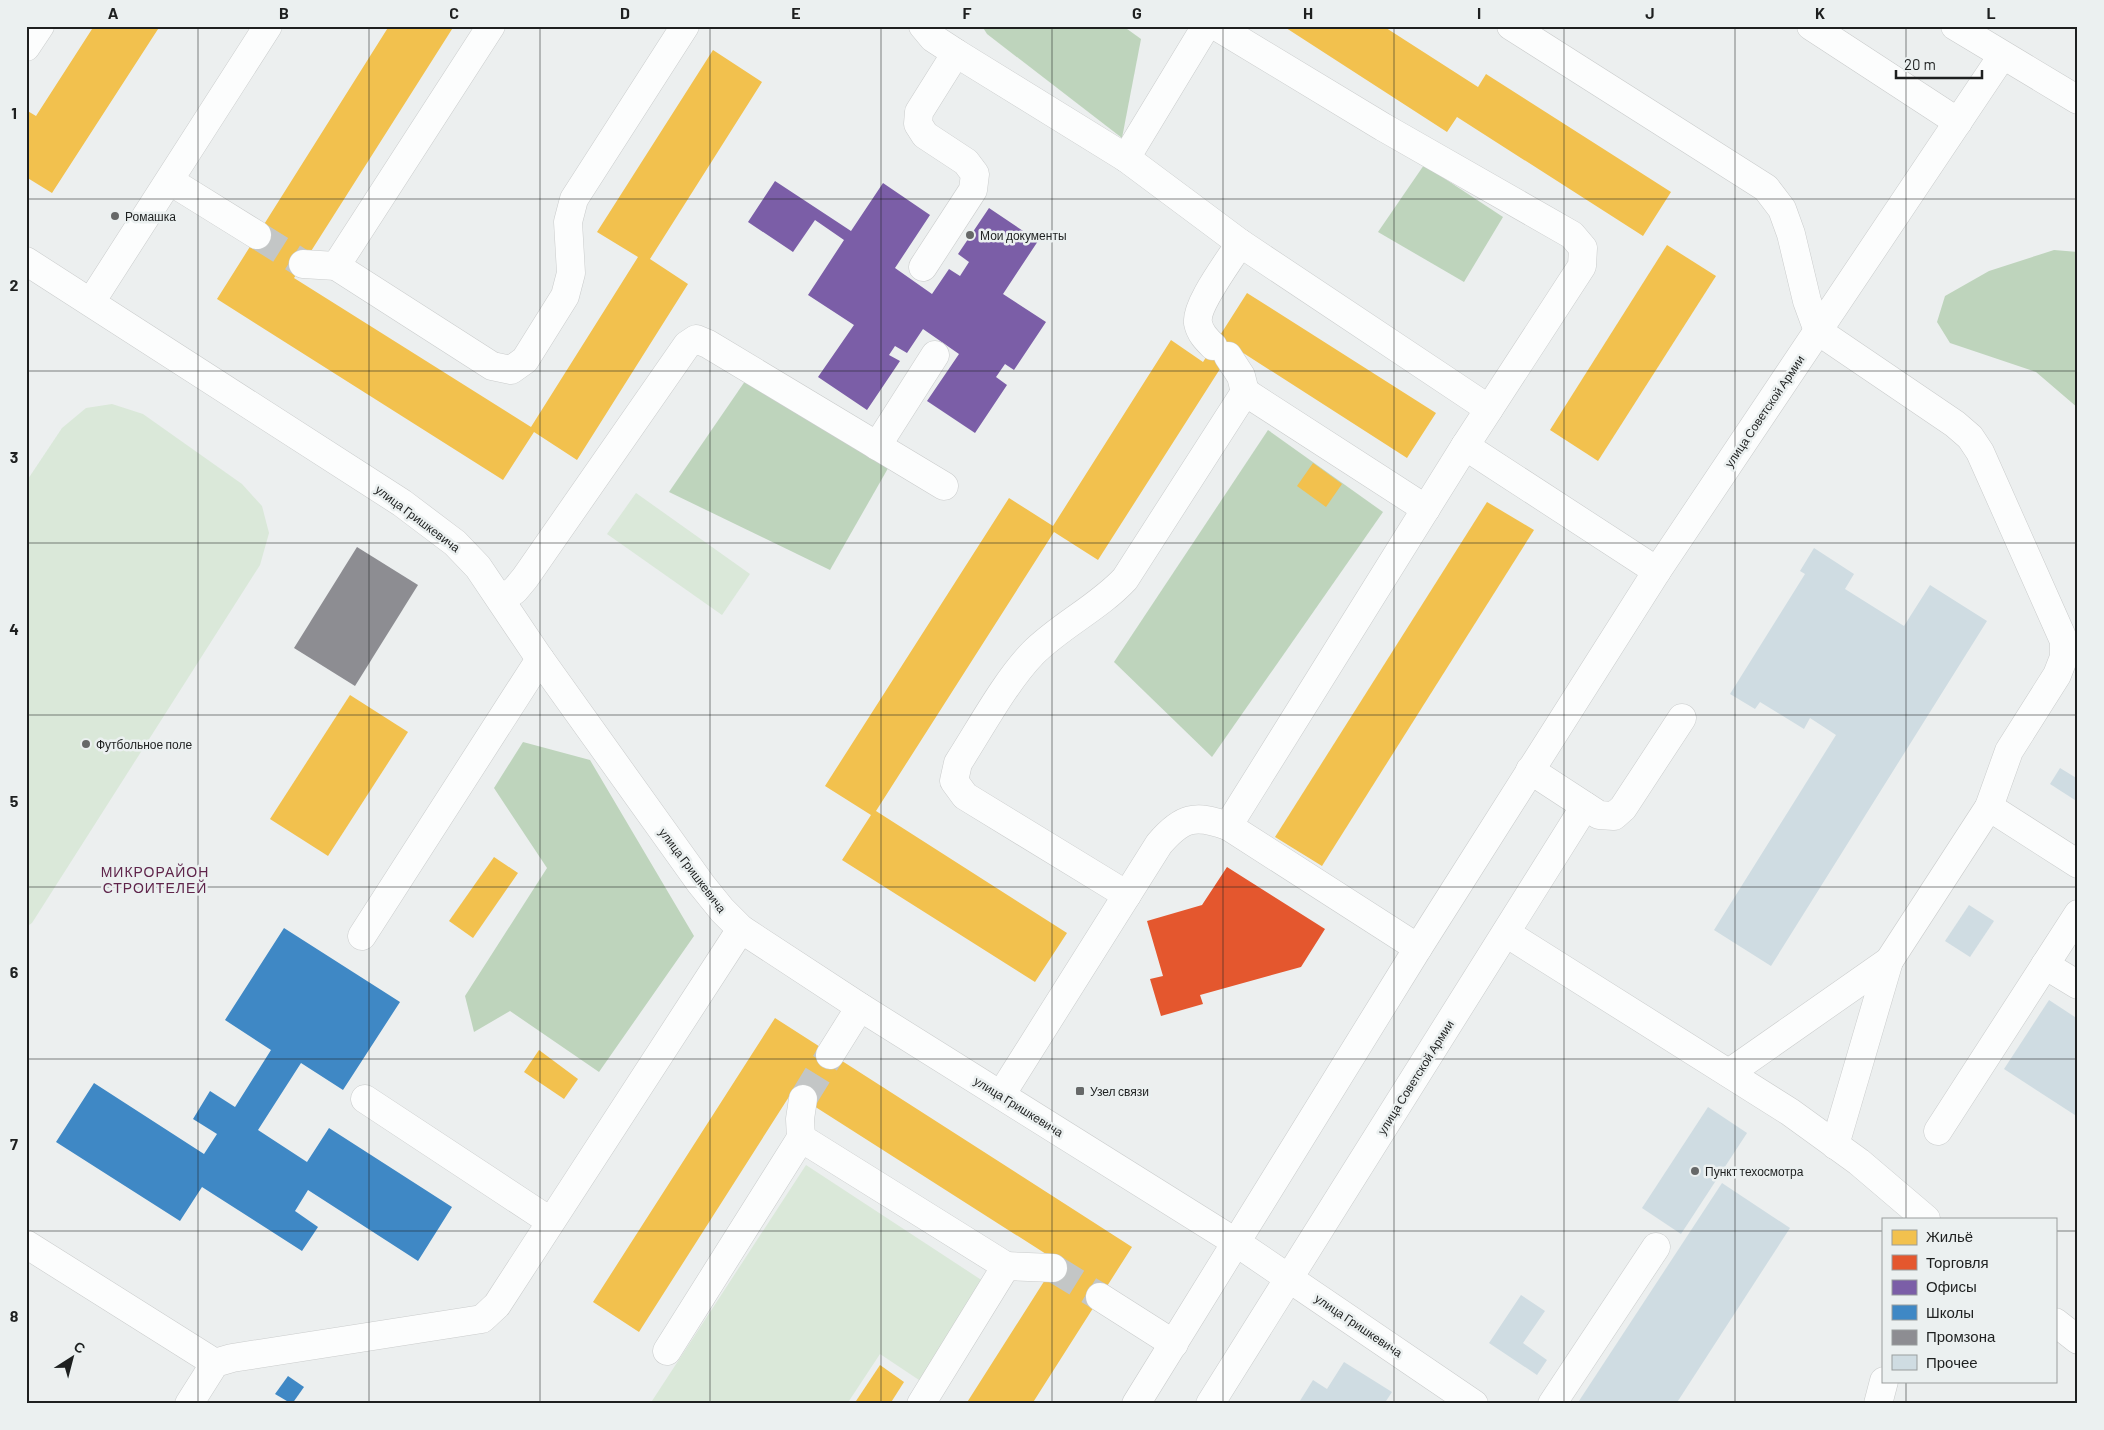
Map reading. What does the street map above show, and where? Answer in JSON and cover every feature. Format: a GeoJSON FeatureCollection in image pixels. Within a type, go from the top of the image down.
{"type":"FeatureCollection","features":[{"type":"Feature","properties":{"kind":"street"},"geometry":{"type":"LineString","coordinates":[[26,47],[40,26]]}},
{"type":"Feature","properties":{"kind":"street"},"geometry":{"type":"LineString","coordinates":[[91,302],[268,26]]}},
{"type":"Feature","properties":{"kind":"street"},"geometry":{"type":"LineString","coordinates":[[336,266],[491,26]]}},
{"type":"Feature","properties":{"kind":"street"},"geometry":{"type":"LineString","coordinates":[[303,264],[336,266],[492,366],[511,370],[525,360],[565,296],[571,273],[568,222],[574,199],[685,26]]}},
{"type":"Feature","properties":{"kind":"street"},"geometry":{"type":"LineString","coordinates":[[923,26],[934,38],[956,53],[1126,158],[1240,243],[1489,409]]}},
{"type":"Feature","properties":{"kind":"street"},"geometry":{"type":"LineString","coordinates":[[1126,158],[1206,26]]}},
{"type":"Feature","properties":{"kind":"street"},"geometry":{"type":"LineString","coordinates":[[1216,26],[1383,127],[1572,235],[1583,248],[1582,266],[1465,446],[1228,826]]}},
{"type":"Feature","properties":{"kind":"street"},"geometry":{"type":"LineString","coordinates":[[1511,26],[1766,188],[1782,209],[1785,217],[1806,301],[1818,331],[1955,424],[1970,437],[1980,452],[2064,640],[2064,657],[2057,674],[2008,751],[1988,807],[1889,961],[1835,1145]]}},
{"type":"Feature","properties":{"kind":"street"},"geometry":{"type":"LineString","coordinates":[[1811,26],[1958,122]]}},
{"type":"Feature","properties":{"kind":"street"},"geometry":{"type":"LineString","coordinates":[[1955,26],[2078,100]]}},
{"type":"Feature","properties":{"kind":"street"},"geometry":{"type":"LineString","coordinates":[[923,267],[973,190],[975,174],[966,162],[925,135],[918,124],[919,112],[956,53]]}},
{"type":"Feature","properties":{"kind":"street","name":"улица Советской Армии"},"geometry":{"type":"LineString","coordinates":[[1136,1404],[1418,948],[1657,571],[2002,56]]}},
{"type":"Feature","properties":{"kind":"street"},"geometry":{"type":"LineString","coordinates":[[170,181],[257,235]]}},
{"type":"Feature","properties":{"kind":"street"},"geometry":{"type":"LineString","coordinates":[[1240,243],[1199,309],[1198,322],[1203,336],[1220,351],[1241,376],[1246,392],[1426,509]]}},
{"type":"Feature","properties":{"kind":"street","name":"улица Гришкевича"},"geometry":{"type":"LineString","coordinates":[[26,260],[402,503],[455,543],[478,567],[502,600],[540,659],[701,884],[722,910],[741,929],[860,1007],[1237,1243],[1474,1404]]}},
{"type":"Feature","properties":{"kind":"street"},"geometry":{"type":"LineString","coordinates":[[502,600],[515,590],[525,578],[687,345],[696,339],[708,344],[944,486]]}},
{"type":"Feature","properties":{"kind":"street"},"geometry":{"type":"LineString","coordinates":[[876,446],[935,355]]}},
{"type":"Feature","properties":{"kind":"street"},"geometry":{"type":"LineString","coordinates":[[1127,895],[965,796],[954,781],[958,764],[1019,670],[1034,652],[1111,594],[1125,579],[1246,392]]}},
{"type":"Feature","properties":{"kind":"street"},"geometry":{"type":"LineString","coordinates":[[1465,446],[1657,571]]}},
{"type":"Feature","properties":{"kind":"street"},"geometry":{"type":"LineString","coordinates":[[362,936],[540,659]]}},
{"type":"Feature","properties":{"kind":"street"},"geometry":{"type":"LineString","coordinates":[[1530,770],[1599,815],[1614,816],[1623,808],[1682,718]]}},
{"type":"Feature","properties":{"kind":"street","name":"улица Советской Армии"},"geometry":{"type":"LineString","coordinates":[[1210,1404],[1585,806]]}},
{"type":"Feature","properties":{"kind":"street"},"geometry":{"type":"LineString","coordinates":[[1988,807],[2078,864]]}},
{"type":"Feature","properties":{"kind":"street"},"geometry":{"type":"LineString","coordinates":[[1001,1095],[1160,844],[1174,827],[1189,819],[1208,819],[1228,826],[1418,948]]}},
{"type":"Feature","properties":{"kind":"street"},"geometry":{"type":"LineString","coordinates":[[1938,1131],[2078,914]]}},
{"type":"Feature","properties":{"kind":"street"},"geometry":{"type":"LineString","coordinates":[[189,1404],[215,1363],[252,1354],[482,1319],[497,1305],[741,929]]}},
{"type":"Feature","properties":{"kind":"street"},"geometry":{"type":"LineString","coordinates":[[1506,933],[1790,1112],[1835,1145],[1925,1218]]}},
{"type":"Feature","properties":{"kind":"street"},"geometry":{"type":"LineString","coordinates":[[1729,1072],[1889,961]]}},
{"type":"Feature","properties":{"kind":"street"},"geometry":{"type":"LineString","coordinates":[[2045,964],[2078,985]]}},
{"type":"Feature","properties":{"kind":"street"},"geometry":{"type":"LineString","coordinates":[[830,1055],[860,1007]]}},
{"type":"Feature","properties":{"kind":"street"},"geometry":{"type":"LineString","coordinates":[[364,1099],[550,1221]]}},
{"type":"Feature","properties":{"kind":"street"},"geometry":{"type":"LineString","coordinates":[[667,1351],[801,1138],[800,1118],[802,1099]]}},
{"type":"Feature","properties":{"kind":"street"},"geometry":{"type":"LineString","coordinates":[[801,1138],[1006,1266],[1053,1268]]}},
{"type":"Feature","properties":{"kind":"street"},"geometry":{"type":"LineString","coordinates":[[26,1244],[215,1363]]}},
{"type":"Feature","properties":{"kind":"street"},"geometry":{"type":"LineString","coordinates":[[1552,1404],[1656,1247]]}},
{"type":"Feature","properties":{"kind":"street"},"geometry":{"type":"LineString","coordinates":[[921,1404],[1006,1266]]}},
{"type":"Feature","properties":{"kind":"street"},"geometry":{"type":"LineString","coordinates":[[1100,1297],[1174,1344]]}},
{"type":"Feature","properties":{"kind":"street"},"geometry":{"type":"LineString","coordinates":[[2056,1323],[2078,1340]]}},
{"type":"Feature","properties":{"kind":"street"},"geometry":{"type":"LineString","coordinates":[[1878,1404],[1884,1382]]}},
{"type":"Feature","properties":{"kind":"green space"},"geometry":{"type":"Polygon","coordinates":[[[982,26],[1123,26],[1141,39],[1122,138],[987,34],[982,26]]]}},
{"type":"Feature","properties":{"kind":"green space"},"geometry":{"type":"Polygon","coordinates":[[[1424,165],[1503,217],[1464,282],[1378,232],[1424,165]]]}},
{"type":"Feature","properties":{"kind":"green space"},"geometry":{"type":"Polygon","coordinates":[[[2054,250],[2078,252],[2078,408],[2036,372],[1950,343],[1937,322],[1945,296],[1989,271],[2054,250]]]}},
{"type":"Feature","properties":{"kind":"green space"},"geometry":{"type":"Polygon","coordinates":[[[752,371],[895,456],[830,570],[669,492],[752,371]]]}},
{"type":"Feature","properties":{"kind":"green space","name":"Футбольное поле"},"geometry":{"type":"Polygon","coordinates":[[[112,404],[143,414],[242,484],[262,506],[269,533],[260,565],[32,923],[26,927],[26,482],[62,428],[86,408],[112,404]]]}},
{"type":"Feature","properties":{"kind":"green space"},"geometry":{"type":"Polygon","coordinates":[[[1268,430],[1383,512],[1212,757],[1114,662],[1268,430]]]}},
{"type":"Feature","properties":{"kind":"green space"},"geometry":{"type":"Polygon","coordinates":[[[636,493],[750,574],[722,615],[607,534],[636,493]]]}},
{"type":"Feature","properties":{"kind":"green space"},"geometry":{"type":"Polygon","coordinates":[[[523,742],[590,760],[694,936],[599,1072],[510,1011],[474,1032],[465,996],[547,868],[494,788],[523,742]]]}},
{"type":"Feature","properties":{"kind":"green space"},"geometry":{"type":"Polygon","coordinates":[[[806,1165],[986,1283],[922,1382],[880,1354],[847,1404],[650,1404],[806,1165]]]}},
{"type":"Feature","properties":{"kind":"building: Жильё"},"geometry":{"type":"Polygon","coordinates":[[[94,26],[160,26],[52,193],[26,177],[26,110],[36,116],[94,26]]]}},
{"type":"Feature","properties":{"kind":"building: Жильё"},"geometry":{"type":"Polygon","coordinates":[[[389,26],[454,26],[294,278],[531,427],[638,257],[597,232],[713,50],[762,82],[650,259],[688,284],[577,460],[534,432],[503,480],[217,299],[389,26]]]}},
{"type":"Feature","properties":{"kind":"building: Жильё"},"geometry":{"type":"Polygon","coordinates":[[[1283,26],[1383,26],[1478,87],[1486,74],[1671,192],[1643,236],[1457,117],[1447,132],[1283,26]]]}},
{"type":"Feature","properties":{"kind":"building: Жильё"},"geometry":{"type":"Polygon","coordinates":[[[1667,245],[1716,276],[1598,461],[1550,430],[1667,245]]]}},
{"type":"Feature","properties":{"kind":"building: Жильё"},"geometry":{"type":"Polygon","coordinates":[[[1247,293],[1436,413],[1407,458],[1234,347],[1098,560],[1054,532],[876,811],[1067,933],[1035,982],[842,860],[871,815],[825,786],[1009,498],[1053,526],[1171,340],[1203,362],[1247,293]]]}},
{"type":"Feature","properties":{"kind":"building: Жильё"},"geometry":{"type":"Polygon","coordinates":[[[1313,463],[1342,484],[1326,507],[1297,486],[1313,463]]]}},
{"type":"Feature","properties":{"kind":"building: Жильё"},"geometry":{"type":"Polygon","coordinates":[[[1487,502],[1534,530],[1322,866],[1275,837],[1487,502]]]}},
{"type":"Feature","properties":{"kind":"building: Жильё"},"geometry":{"type":"Polygon","coordinates":[[[350,695],[408,732],[328,856],[270,819],[350,695]]]}},
{"type":"Feature","properties":{"kind":"building: Жильё"},"geometry":{"type":"Polygon","coordinates":[[[494,857],[518,873],[473,938],[449,921],[494,857]]]}},
{"type":"Feature","properties":{"kind":"building: Жильё"},"geometry":{"type":"Polygon","coordinates":[[[775,1018],[1132,1247],[1032,1404],[966,1404],[1057,1261],[792,1092],[639,1332],[593,1302],[775,1018]]]}},
{"type":"Feature","properties":{"kind":"building: Жильё"},"geometry":{"type":"Polygon","coordinates":[[[539,1050],[578,1079],[564,1099],[524,1072],[539,1050]]]}},
{"type":"Feature","properties":{"kind":"building: Жильё"},"geometry":{"type":"Polygon","coordinates":[[[880,1365],[904,1382],[890,1404],[861,1404],[856,1401],[880,1365]]]}},
{"type":"Feature","properties":{"kind":"building: Торговля"},"geometry":{"type":"Polygon","coordinates":[[[1227,867],[1325,929],[1301,967],[1200,995],[1203,1004],[1161,1016],[1150,979],[1163,976],[1147,921],[1202,905],[1227,867]]]}},
{"type":"Feature","properties":{"kind":"building: Офисы"},"geometry":{"type":"Polygon","coordinates":[[[775,181],[851,231],[883,183],[930,215],[895,268],[932,294],[949,269],[960,276],[969,262],[958,254],[989,208],[1038,241],[1003,294],[1046,322],[1014,370],[1005,364],[996,377],[1007,385],[975,433],[927,401],[959,354],[923,329],[907,353],[895,346],[889,355],[900,361],[867,410],[818,377],[854,325],[808,295],[844,240],[815,220],[793,252],[748,222],[775,181]]]}},
{"type":"Feature","properties":{"kind":"building: Школы"},"geometry":{"type":"Polygon","coordinates":[[[284,928],[400,1002],[343,1090],[301,1063],[258,1130],[307,1162],[329,1128],[452,1207],[418,1261],[308,1190],[295,1211],[318,1227],[302,1251],[202,1187],[180,1221],[56,1142],[94,1083],[204,1154],[217,1134],[193,1119],[210,1091],[235,1107],[271,1050],[225,1020],[284,928]]]}},
{"type":"Feature","properties":{"kind":"building: Школы"},"geometry":{"type":"Polygon","coordinates":[[[288,1376],[304,1387],[292,1404],[275,1394],[288,1376]]]}},
{"type":"Feature","properties":{"kind":"building: Промзона"},"geometry":{"type":"Polygon","coordinates":[[[357,547],[418,585],[355,686],[294,648],[357,547]]]}},
{"type":"Feature","properties":{"kind":"building: Прочее"},"geometry":{"type":"Polygon","coordinates":[[[1814,548],[1854,574],[1845,589],[1904,626],[1930,585],[1987,621],[1771,966],[1714,930],[1836,735],[1810,718],[1804,729],[1760,702],[1755,709],[1730,694],[1805,574],[1800,571],[1814,548]]]}},
{"type":"Feature","properties":{"kind":"building: Прочее"},"geometry":{"type":"Polygon","coordinates":[[[2060,768],[2078,779],[2078,802],[2050,784],[2060,768]]]}},
{"type":"Feature","properties":{"kind":"building: Прочее"},"geometry":{"type":"Polygon","coordinates":[[[1969,905],[1994,921],[1970,957],[1945,941],[1969,905]]]}},
{"type":"Feature","properties":{"kind":"building: Прочее"},"geometry":{"type":"Polygon","coordinates":[[[2049,1000],[2078,1019],[2078,1117],[2004,1069],[2049,1000]]]}},
{"type":"Feature","properties":{"kind":"building: Прочее","name":"Пункт техосмотра"},"geometry":{"type":"Polygon","coordinates":[[[1708,1107],[1747,1133],[1681,1234],[1642,1208],[1708,1107]]]}},
{"type":"Feature","properties":{"kind":"building: Прочее"},"geometry":{"type":"Polygon","coordinates":[[[1722,1183],[1790,1228],[1676,1404],[1577,1404],[1722,1183]]]}},
{"type":"Feature","properties":{"kind":"building: Прочее"},"geometry":{"type":"Polygon","coordinates":[[[1521,1295],[1545,1311],[1523,1343],[1547,1360],[1537,1375],[1489,1343],[1521,1295]]]}},
{"type":"Feature","properties":{"kind":"building: Прочее"},"geometry":{"type":"Polygon","coordinates":[[[1344,1362],[1392,1392],[1384,1404],[1298,1404],[1313,1380],[1327,1389],[1344,1362]]]}},
{"type":"Feature","properties":{"kind":"tunnel"},"geometry":{"type":"LineString","coordinates":[[257,235],[303,264]]}},
{"type":"Feature","properties":{"kind":"tunnel"},"geometry":{"type":"LineString","coordinates":[[803,1099],[830,1055]]}},
{"type":"Feature","properties":{"kind":"tunnel"},"geometry":{"type":"LineString","coordinates":[[1053,1268],[1100,1297]]}},
{"type":"Feature","properties":{"kind":"place","name":"Ромашка"},"geometry":{"type":"Point","coordinates":[115,216]}},
{"type":"Feature","properties":{"kind":"place","name":"Мои документы"},"geometry":{"type":"Point","coordinates":[970,235]}},
{"type":"Feature","properties":{"kind":"place","name":"Футбольное поле"},"geometry":{"type":"Point","coordinates":[86,744]}},
{"type":"Feature","properties":{"kind":"place","name":"Узел связи"},"geometry":{"type":"Point","coordinates":[1080,1091]}},
{"type":"Feature","properties":{"kind":"place","name":"Пункт техосмотра"},"geometry":{"type":"Point","coordinates":[1695,1171]}},
{"type":"Feature","properties":{"kind":"district","name":"МИКРОРАЙОН СТРОИТЕЛЕЙ"},"geometry":{"type":"Point","coordinates":[155,880]}}]}
